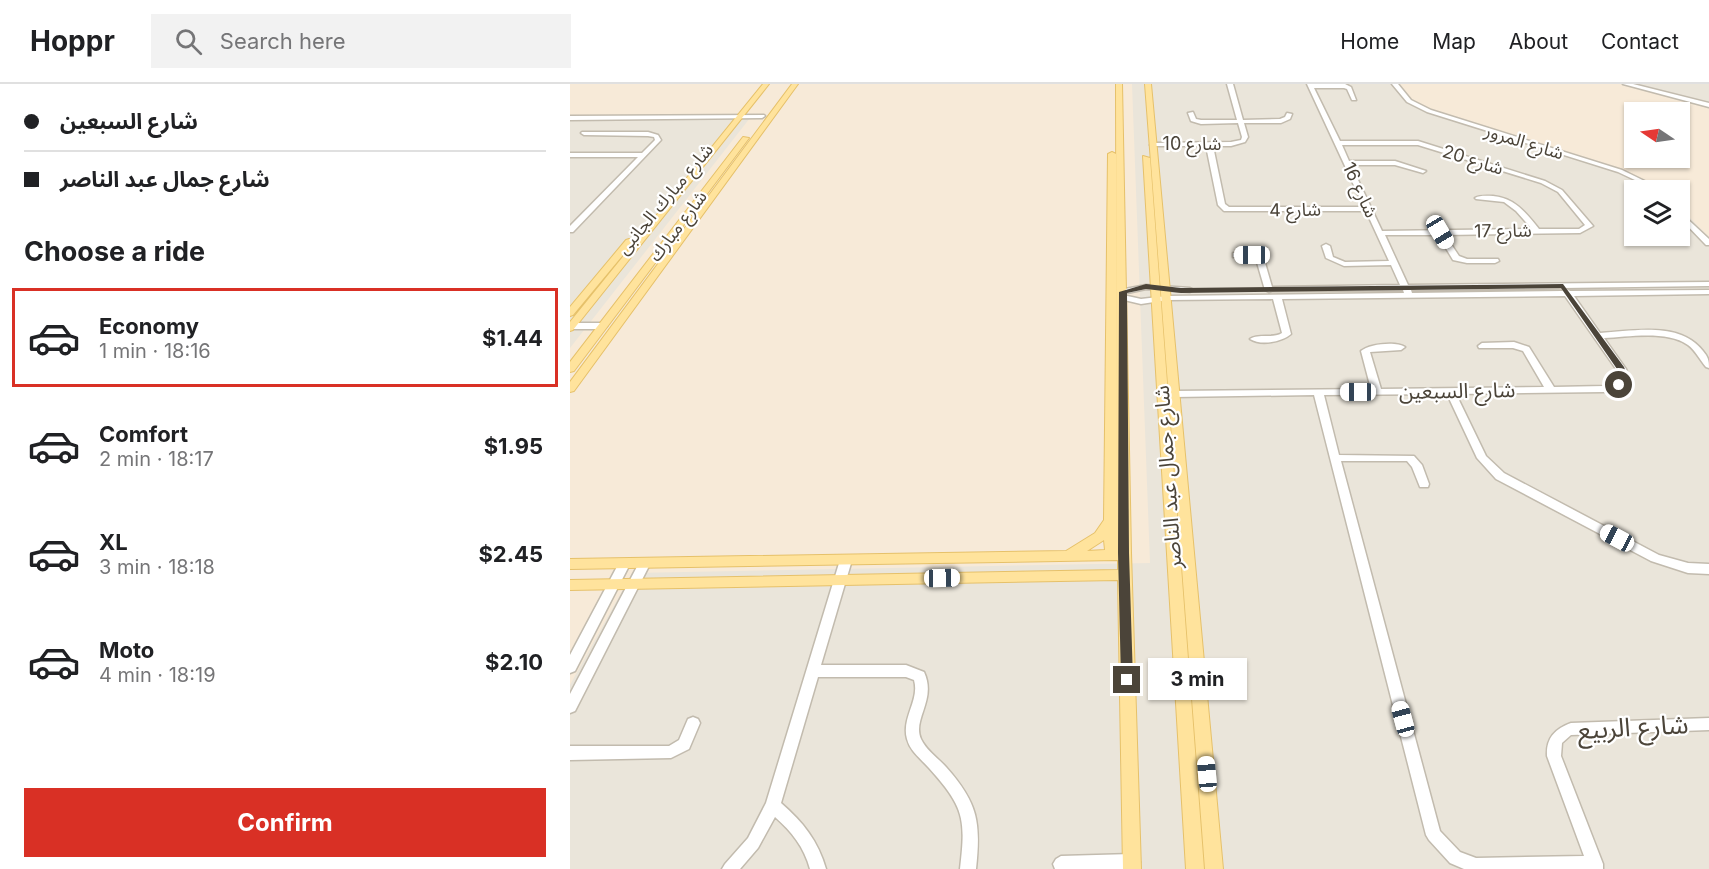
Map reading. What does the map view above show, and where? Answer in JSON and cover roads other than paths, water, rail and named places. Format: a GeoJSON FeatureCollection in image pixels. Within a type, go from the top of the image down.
{"type":"FeatureCollection","features":[{"type":"Feature","properties":{"kind":"main road","name":"شارع مبارك الجانبى"},"geometry":{"type":"LineString","coordinates":[[570,313],[735,118],[759,84]]}},
{"type":"Feature","properties":{"kind":"main road","name":"شارع مبارك"},"geometry":{"type":"LineString","coordinates":[[570,327],[735,118],[766,84]]}},
{"type":"Feature","properties":{"kind":"main road","name":"شارع مبارك"},"geometry":{"type":"LineString","coordinates":[[570,369],[786,84]]}},
{"type":"Feature","properties":{"kind":"main road","name":"شارع مبارك الجانبى"},"geometry":{"type":"LineString","coordinates":[[570,389],[795,84]]}},
{"type":"Feature","properties":{"kind":"main road"},"geometry":{"type":"LineString","coordinates":[[1112,84],[1115,106]]}},
{"type":"Feature","properties":{"kind":"main road","name":"شارع جمال عبد الناصر"},"geometry":{"type":"LineString","coordinates":[[1119,84],[1115,106],[1116,232],[1123,294],[1118,435],[1125,575],[1132,866]]}},
{"type":"Feature","properties":{"kind":"main road","name":"شارع جمال عبد الناصر"},"geometry":{"type":"LineString","coordinates":[[1141,84],[1172,440],[1188,775],[1195,869]]}},
{"type":"Feature","properties":{"kind":"main road"},"geometry":{"type":"LineString","coordinates":[[1148,84],[1161,293]]}},
{"type":"Feature","properties":{"kind":"main road"},"geometry":{"type":"LineString","coordinates":[[718,174],[736,165]]}},
{"type":"Feature","properties":{"kind":"main road"},"geometry":{"type":"LineString","coordinates":[[652,226],[692,225]]}},
{"type":"Feature","properties":{"kind":"main road"},"geometry":{"type":"LineString","coordinates":[[1116,232],[1118,435],[1111,549],[1124,554]]}},
{"type":"Feature","properties":{"kind":"main road"},"geometry":{"type":"LineString","coordinates":[[636,282],[643,292]]}},
{"type":"Feature","properties":{"kind":"main road"},"geometry":{"type":"LineString","coordinates":[[1166,358],[1174,394],[1172,440],[1207,774],[1214,869]]}},
{"type":"Feature","properties":{"kind":"main road"},"geometry":{"type":"LineString","coordinates":[[1066,556],[1095,540],[1112,518]]}},
{"type":"Feature","properties":{"kind":"main road"},"geometry":{"type":"LineString","coordinates":[[570,564],[1124,554]]}},
{"type":"Feature","properties":{"kind":"main road"},"geometry":{"type":"LineString","coordinates":[[570,585],[1125,575]]}},
{"type":"Feature","properties":{"kind":"main road"},"geometry":{"type":"LineString","coordinates":[[1188,775],[1207,774]]}},
{"type":"Feature","properties":{"kind":"street","name":"شارع 10"},"geometry":{"type":"LineString","coordinates":[[1153,145],[1231,144],[1243,141],[1245,137],[1230,84]]}},
{"type":"Feature","properties":{"kind":"street","name":"شارع المرور"},"geometry":{"type":"LineString","coordinates":[[1389,84],[1399,98],[1414,108],[1628,174],[1640,180]]}},
{"type":"Feature","properties":{"kind":"street","name":"شارع المرور"},"geometry":{"type":"LineString","coordinates":[[1395,84],[1405,97],[1419,107],[1474,128]]}},
{"type":"Feature","properties":{"kind":"street"},"geometry":{"type":"LineString","coordinates":[[1626,84],[1709,103]]}},
{"type":"Feature","properties":{"kind":"street"},"geometry":{"type":"LineString","coordinates":[[1639,84],[1709,103]]}},
{"type":"Feature","properties":{"kind":"street"},"geometry":{"type":"LineString","coordinates":[[1311,85],[1347,87],[1354,99]]}},
{"type":"Feature","properties":{"kind":"street","name":"شارع 16"},"geometry":{"type":"LineString","coordinates":[[1311,85],[1407,292]]}},
{"type":"Feature","properties":{"kind":"street"},"geometry":{"type":"LineString","coordinates":[[1191,113],[1192,119],[1197,121],[1241,122],[1281,121],[1288,118],[1288,114]]}},
{"type":"Feature","properties":{"kind":"street"},"geometry":{"type":"LineString","coordinates":[[573,121],[761,118]]}},
{"type":"Feature","properties":{"kind":"street"},"geometry":{"type":"LineString","coordinates":[[570,230],[657,141],[656,136],[645,133],[584,133]]}},
{"type":"Feature","properties":{"kind":"street","name":"شارع 20"},"geometry":{"type":"LineString","coordinates":[[1338,143],[1418,143],[1544,182],[1560,191],[1589,226]]}},
{"type":"Feature","properties":{"kind":"street","name":"شارع 4"},"geometry":{"type":"LineString","coordinates":[[1209,144],[1223,206],[1234,210],[1369,209]]}},
{"type":"Feature","properties":{"kind":"street"},"geometry":{"type":"LineString","coordinates":[[570,155],[644,155]]}},
{"type":"Feature","properties":{"kind":"street","name":"شارع المرور"},"geometry":{"type":"LineString","coordinates":[[1581,160],[1632,180]]}},
{"type":"Feature","properties":{"kind":"street"},"geometry":{"type":"LineString","coordinates":[[1347,163],[1395,163],[1423,171]]}},
{"type":"Feature","properties":{"kind":"street"},"geometry":{"type":"LineString","coordinates":[[1478,198],[1498,197],[1512,202],[1537,231]]}},
{"type":"Feature","properties":{"kind":"street"},"geometry":{"type":"LineString","coordinates":[[1690,216],[1709,234]]}},
{"type":"Feature","properties":{"kind":"street"},"geometry":{"type":"LineString","coordinates":[[1690,224],[1709,243]]}},
{"type":"Feature","properties":{"kind":"street","name":"شارع 17"},"geometry":{"type":"LineString","coordinates":[[1380,233],[1583,230],[1589,226]]}},
{"type":"Feature","properties":{"kind":"street"},"geometry":{"type":"LineString","coordinates":[[1440,232],[1459,260],[1495,261]]}},
{"type":"Feature","properties":{"kind":"street"},"geometry":{"type":"LineString","coordinates":[[1326,246],[1330,258],[1339,263],[1394,263]]}},
{"type":"Feature","properties":{"kind":"street"},"geometry":{"type":"LineString","coordinates":[[1236,255],[1254,255],[1261,260],[1269,290]]}},
{"type":"Feature","properties":{"kind":"street"},"geometry":{"type":"LineString","coordinates":[[1566,290],[1709,284]]}},
{"type":"Feature","properties":{"kind":"street"},"geometry":{"type":"LineString","coordinates":[[1123,294],[1141,287],[1161,293],[1277,297],[1407,292],[1566,290],[1709,292]]}},
{"type":"Feature","properties":{"kind":"street"},"geometry":{"type":"LineString","coordinates":[[1123,294],[1137,302],[1161,293],[1269,290],[1407,292]]}},
{"type":"Feature","properties":{"kind":"street","name":"شارع السبعين"},"geometry":{"type":"LineString","coordinates":[[1174,394],[1604,389],[1621,383],[1624,377],[1621,369],[1566,290]]}},
{"type":"Feature","properties":{"kind":"street"},"geometry":{"type":"LineString","coordinates":[[1254,339],[1278,339],[1287,334],[1277,297]]}},
{"type":"Feature","properties":{"kind":"street"},"geometry":{"type":"LineString","coordinates":[[570,327],[603,326]]}},
{"type":"Feature","properties":{"kind":"street"},"geometry":{"type":"LineString","coordinates":[[1598,336],[1660,334],[1676,336],[1692,344],[1709,365]]}},
{"type":"Feature","properties":{"kind":"street"},"geometry":{"type":"LineString","coordinates":[[1482,346],[1514,345],[1526,349],[1551,390]]}},
{"type":"Feature","properties":{"kind":"street"},"geometry":{"type":"LineString","coordinates":[[1377,392],[1365,351],[1371,348],[1401,347]]}},
{"type":"Feature","properties":{"kind":"street"},"geometry":{"type":"LineString","coordinates":[[1450,391],[1482,458],[1500,476],[1655,558],[1688,568],[1709,569]]}},
{"type":"Feature","properties":{"kind":"street"},"geometry":{"type":"LineString","coordinates":[[1318,392],[1431,824],[1438,842],[1455,858],[1476,866],[1596,866]]}},
{"type":"Feature","properties":{"kind":"street"},"geometry":{"type":"LineString","coordinates":[[1335,458],[1406,457],[1415,462],[1424,484]]}},
{"type":"Feature","properties":{"kind":"street"},"geometry":{"type":"LineString","coordinates":[[730,869],[753,843],[773,806],[846,560]]}},
{"type":"Feature","properties":{"kind":"street"},"geometry":{"type":"LineString","coordinates":[[570,667],[624,564]]}},
{"type":"Feature","properties":{"kind":"street"},"geometry":{"type":"LineString","coordinates":[[570,707],[644,564]]}},
{"type":"Feature","properties":{"kind":"street"},"geometry":{"type":"LineString","coordinates":[[813,671],[906,671],[919,676],[923,690],[913,725],[914,738],[921,750],[966,803],[972,835],[968,869]]}},
{"type":"Feature","properties":{"kind":"street"},"geometry":{"type":"LineString","coordinates":[[570,753],[671,752],[684,744],[693,723]]}},
{"type":"Feature","properties":{"kind":"street","name":"شارع الربيع"},"geometry":{"type":"LineString","coordinates":[[1596,866],[1554,756],[1554,745],[1558,736],[1571,729],[1709,724]]}},
{"type":"Feature","properties":{"kind":"street"},"geometry":{"type":"LineString","coordinates":[[773,806],[801,830],[807,839],[818,869]]}},
{"type":"Feature","properties":{"kind":"street"},"geometry":{"type":"LineString","coordinates":[[1060,864],[1132,866]]}}]}
